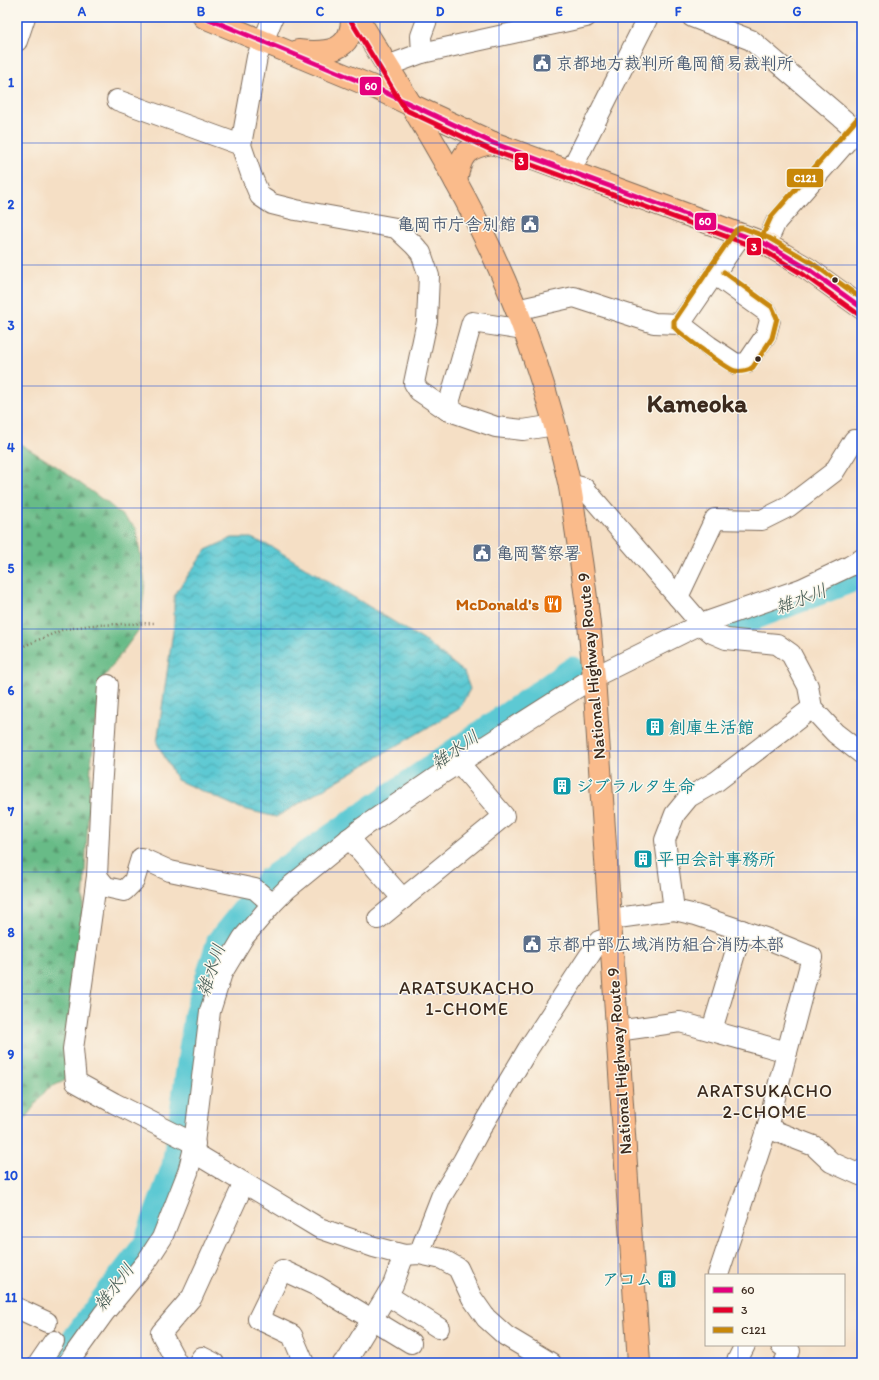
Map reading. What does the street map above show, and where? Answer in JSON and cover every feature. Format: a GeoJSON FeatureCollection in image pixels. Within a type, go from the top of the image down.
{"type":"FeatureCollection","features":[{"type":"Feature","properties":{"kind":"main road"},"geometry":{"type":"LineString","coordinates":[[204,17],[378,89],[493,143],[766,244],[808,269],[862,308]]}},
{"type":"Feature","properties":{"kind":"main road"},"geometry":{"type":"LineString","coordinates":[[273,46],[319,52],[336,49],[342,46],[350,33],[352,17]]}},
{"type":"Feature","properties":{"kind":"main road","name":"National Highway Route 9"},"geometry":{"type":"LineString","coordinates":[[357,17],[456,182],[489,246],[524,330],[555,425],[569,484],[581,560],[594,677],[639,1363]]}},
{"type":"Feature","properties":{"kind":"main road"},"geometry":{"type":"LineString","coordinates":[[456,182],[458,167],[464,155],[473,147],[493,143]]}},
{"type":"Feature","properties":{"kind":"street"},"geometry":{"type":"LineString","coordinates":[[17,41],[25,17]]}},
{"type":"Feature","properties":{"kind":"street"},"geometry":{"type":"LineString","coordinates":[[273,17],[273,46],[257,57],[241,145],[260,196],[272,204],[296,210],[396,228],[420,253],[428,276],[427,321],[414,383],[419,391],[447,410],[496,428],[523,430],[555,425]]}},
{"type":"Feature","properties":{"kind":"street"},"geometry":{"type":"LineString","coordinates":[[422,53],[421,36],[428,17]]}},
{"type":"Feature","properties":{"kind":"street"},"geometry":{"type":"LineString","coordinates":[[387,66],[422,53],[586,17]]}},
{"type":"Feature","properties":{"kind":"street"},"geometry":{"type":"LineString","coordinates":[[570,172],[648,17]]}},
{"type":"Feature","properties":{"kind":"street"},"geometry":{"type":"LineString","coordinates":[[692,17],[751,40],[859,128],[776,222],[766,244]]}},
{"type":"Feature","properties":{"kind":"street"},"geometry":{"type":"LineString","coordinates":[[117,100],[241,145]]}},
{"type":"Feature","properties":{"kind":"street"},"geometry":{"type":"LineString","coordinates":[[680,324],[741,235]]}},
{"type":"Feature","properties":{"kind":"street"},"geometry":{"type":"LineString","coordinates":[[516,310],[574,297],[654,323],[680,324],[736,364],[747,364],[766,335],[770,320],[767,312],[714,274]]}},
{"type":"Feature","properties":{"kind":"street"},"geometry":{"type":"LineString","coordinates":[[447,410],[472,322],[524,330]]}},
{"type":"Feature","properties":{"kind":"street"},"geometry":{"type":"LineString","coordinates":[[678,597],[715,519],[762,520],[788,507],[834,472],[854,440],[862,442]]}},
{"type":"Feature","properties":{"kind":"street"},"geometry":{"type":"LineString","coordinates":[[569,484],[584,488],[701,624],[712,633],[726,639],[777,644],[791,654],[808,686],[812,708],[835,733],[862,754]]}},
{"type":"Feature","properties":{"kind":"street"},"geometry":{"type":"LineString","coordinates":[[68,1363],[104,1313],[147,1261],[162,1238],[188,1172],[194,1148],[210,1011],[222,973],[243,938],[272,904],[287,889],[362,828],[459,763],[594,677],[701,624],[801,589],[862,559]]}},
{"type":"Feature","properties":{"kind":"street"},"geometry":{"type":"LineString","coordinates":[[108,685],[97,876],[74,1049],[76,1082],[194,1148],[244,1183],[319,1228],[374,1247],[442,1258],[458,1268],[472,1298],[486,1318],[506,1336],[551,1363]]}},
{"type":"Feature","properties":{"kind":"street"},"geometry":{"type":"LineString","coordinates":[[674,910],[665,840],[675,814],[689,797],[717,781],[812,708]]}},
{"type":"Feature","properties":{"kind":"street"},"geometry":{"type":"LineString","coordinates":[[378,919],[504,816],[459,763]]}},
{"type":"Feature","properties":{"kind":"street"},"geometry":{"type":"LineString","coordinates":[[349,838],[403,899]]}},
{"type":"Feature","properties":{"kind":"street"},"geometry":{"type":"LineString","coordinates":[[97,876],[106,887],[124,891],[134,881],[141,858],[170,871],[255,889],[272,904]]}},
{"type":"Feature","properties":{"kind":"street"},"geometry":{"type":"LineString","coordinates":[[347,1362],[412,1254],[441,1197],[528,1049],[599,941],[611,928],[674,910],[742,930],[812,957],[767,1128],[718,1274]]}},
{"type":"Feature","properties":{"kind":"street"},"geometry":{"type":"LineString","coordinates":[[712,1030],[742,930]]}},
{"type":"Feature","properties":{"kind":"street"},"geometry":{"type":"LineString","coordinates":[[617,1031],[680,1022],[787,1052]]}},
{"type":"Feature","properties":{"kind":"street"},"geometry":{"type":"LineString","coordinates":[[767,1128],[814,1146],[832,1162],[860,1175],[862,1170]]}},
{"type":"Feature","properties":{"kind":"street"},"geometry":{"type":"LineString","coordinates":[[177,1363],[161,1333],[192,1297],[244,1183]]}},
{"type":"Feature","properties":{"kind":"street"},"geometry":{"type":"LineString","coordinates":[[304,1363],[292,1335],[258,1319],[282,1270],[317,1286],[411,1344]]}},
{"type":"Feature","properties":{"kind":"street"},"geometry":{"type":"LineString","coordinates":[[387,1295],[439,1328]]}},
{"type":"Feature","properties":{"kind":"street"},"geometry":{"type":"LineString","coordinates":[[17,1308],[47,1322]]}},
{"type":"Feature","properties":{"kind":"street"},"geometry":{"type":"LineString","coordinates":[[39,1363],[54,1341]]}},
{"type":"Feature","properties":{"kind":"street"},"geometry":{"type":"LineString","coordinates":[[736,1363],[744,1346]]}},
{"type":"Feature","properties":{"kind":"street"},"geometry":{"type":"LineString","coordinates":[[782,1346],[790,1351],[784,1363]]}},
{"type":"Feature","properties":{"kind":"street"},"geometry":{"type":"LineString","coordinates":[[198,1363],[202,1357],[214,1363]]}},
{"type":"Feature","properties":{"kind":"path"},"geometry":{"type":"LineString","coordinates":[[17,649],[62,630],[91,625],[156,623]]}},
{"type":"Feature","properties":{"kind":"green space"},"geometry":{"type":"Polygon","coordinates":[[[17,442],[56,466],[110,505],[136,528],[145,583],[140,628],[102,680],[91,764],[81,941],[66,1080],[47,1089],[17,1129],[17,442]]]}},
{"type":"Feature","properties":{"kind":"water"},"geometry":{"type":"Polygon","coordinates":[[[232,538],[251,538],[272,547],[425,641],[464,672],[470,689],[459,709],[276,817],[240,808],[177,780],[157,743],[174,624],[174,595],[206,550],[232,538]]]}},
{"type":"Feature","properties":{"kind":"waterway","name":"雑水川"},"geometry":{"type":"LineString","coordinates":[[740,623],[862,575]]}},
{"type":"Feature","properties":{"kind":"waterway","name":"雑水川"},"geometry":{"type":"LineString","coordinates":[[57,1363],[145,1245],[174,1166],[196,1015],[219,941],[268,880],[573,669]]}},
{"type":"Feature","properties":{"kind":"transit line","name":"60"},"geometry":{"type":"LineString","coordinates":[[204,17],[378,89],[493,143],[766,244],[808,269],[862,308]]}},
{"type":"Feature","properties":{"kind":"transit line","name":"3"},"geometry":{"type":"LineString","coordinates":[[351,21],[405,109]]}},
{"type":"Feature","properties":{"kind":"transit line","name":"3"},"geometry":{"type":"LineString","coordinates":[[408,111],[491,150],[763,250],[804,275],[858,314]]}},
{"type":"Feature","properties":{"kind":"transit line","name":"C121"},"geometry":{"type":"LineString","coordinates":[[760,241],[771,217],[857,119]]}},
{"type":"Feature","properties":{"kind":"transit line","name":"C121"},"geometry":{"type":"LineString","coordinates":[[709,269],[736,230],[743,228],[769,238],[812,263],[862,299]]}},
{"type":"Feature","properties":{"kind":"transit line","name":"C121"},"geometry":{"type":"LineString","coordinates":[[707,272],[674,321],[674,327],[723,365],[735,371],[744,371],[753,367],[772,338],[777,318],[772,307],[724,272]]}},
{"type":"Feature","properties":{"kind":"place","name":"京都地方裁判所亀岡簡易裁判所"},"geometry":{"type":"Point","coordinates":[542,63]}},
{"type":"Feature","properties":{"kind":"place","name":"亀岡市庁舎別館"},"geometry":{"type":"Point","coordinates":[530,224]}},
{"type":"Feature","properties":{"kind":"place","name":"亀岡警察署"},"geometry":{"type":"Point","coordinates":[482,553]}},
{"type":"Feature","properties":{"kind":"place","name":"McDonald's"},"geometry":{"type":"Point","coordinates":[553,604]}},
{"type":"Feature","properties":{"kind":"place","name":"創庫生活館"},"geometry":{"type":"Point","coordinates":[655,727]}},
{"type":"Feature","properties":{"kind":"place","name":"ジブラルタ生命"},"geometry":{"type":"Point","coordinates":[562,786]}},
{"type":"Feature","properties":{"kind":"place","name":"平田会計事務所"},"geometry":{"type":"Point","coordinates":[643,859]}},
{"type":"Feature","properties":{"kind":"place","name":"京都中部広域消防組合消防本部"},"geometry":{"type":"Point","coordinates":[532,944]}},
{"type":"Feature","properties":{"kind":"place","name":"アコム"},"geometry":{"type":"Point","coordinates":[667,1279]}},
{"type":"Feature","properties":{"kind":"district","name":"Kameoka"},"geometry":{"type":"Point","coordinates":[697,403]}},
{"type":"Feature","properties":{"kind":"district","name":"ARATSUKACHO 1-CHOME"},"geometry":{"type":"Point","coordinates":[467,998]}},
{"type":"Feature","properties":{"kind":"district","name":"ARATSUKACHO 2-CHOME"},"geometry":{"type":"Point","coordinates":[765,1101]}}]}
